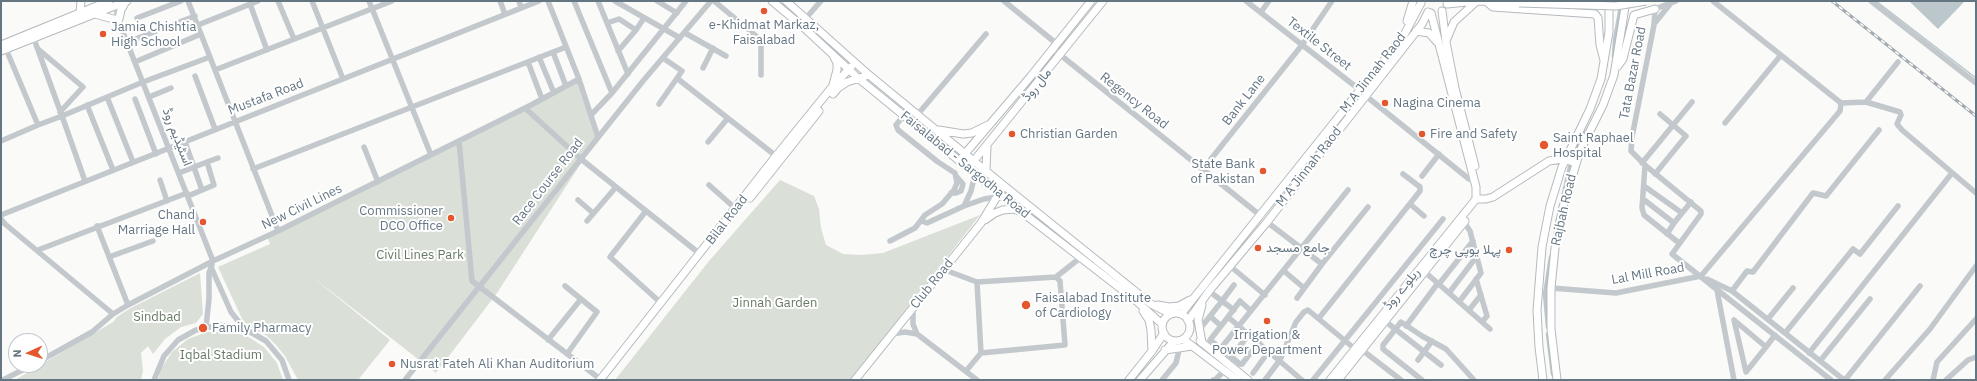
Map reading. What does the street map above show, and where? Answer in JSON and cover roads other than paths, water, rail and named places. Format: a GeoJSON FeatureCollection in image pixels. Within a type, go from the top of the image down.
{"type":"FeatureCollection","features":[{"type":"Feature","properties":{"kind":"main road"},"geometry":{"type":"LineString","coordinates":[[80,13],[81,1]]}},
{"type":"Feature","properties":{"kind":"main road"},"geometry":{"type":"LineString","coordinates":[[3,48],[80,13],[107,3],[126,1]]}},
{"type":"Feature","properties":{"kind":"main road"},"geometry":{"type":"LineString","coordinates":[[95,14],[118,20],[126,1]]}},
{"type":"Feature","properties":{"kind":"main road","name":"Faisalabad - Sargodha Road"},"geometry":{"type":"LineString","coordinates":[[772,1],[848,70],[968,168],[998,195],[1080,258],[1137,299],[1152,304],[1171,314]]}},
{"type":"Feature","properties":{"kind":"main road","name":"Faisalabad - Sargodha Road"},"geometry":{"type":"LineString","coordinates":[[786,1],[869,75],[986,169],[1137,299],[1162,324]]}},
{"type":"Feature","properties":{"kind":"main road","name":"مال روڈ"},"geometry":{"type":"LineString","coordinates":[[958,160],[966,153],[1091,1]]}},
{"type":"Feature","properties":{"kind":"main road","name":"مال روڈ"},"geometry":{"type":"LineString","coordinates":[[968,168],[987,147],[1061,56],[1103,1]]}},
{"type":"Feature","properties":{"kind":"main road"},"geometry":{"type":"LineString","coordinates":[[1404,35],[1413,1]]}},
{"type":"Feature","properties":{"kind":"main road"},"geometry":{"type":"LineString","coordinates":[[1478,199],[1442,43],[1442,11],[1447,2],[1477,1],[1616,6],[1646,1]]}},
{"type":"Feature","properties":{"kind":"main road"},"geometry":{"type":"LineString","coordinates":[[1442,43],[1454,22],[1477,1]]}},
{"type":"Feature","properties":{"kind":"main road","name":"Rajbah Road"},"geometry":{"type":"LineString","coordinates":[[1543,380],[1538,347],[1537,310],[1543,247],[1550,206],[1570,161],[1601,79],[1609,32],[1609,1]]}},
{"type":"Feature","properties":{"kind":"main road","name":"Rajbah Road"},"geometry":{"type":"LineString","coordinates":[[1557,380],[1551,329],[1551,288],[1555,248],[1570,161],[1603,105],[1615,71],[1626,1]]}},
{"type":"Feature","properties":{"kind":"main road"},"geometry":{"type":"LineString","coordinates":[[1420,2],[1430,13],[1442,43],[1479,180],[1478,199]]}},
{"type":"Feature","properties":{"kind":"main road","name":"M.A Jinnah Raod"},"geometry":{"type":"LineString","coordinates":[[1261,216],[1404,35],[1420,2]]}},
{"type":"Feature","properties":{"kind":"main road"},"geometry":{"type":"LineString","coordinates":[[1487,2],[1493,7],[1595,14],[1598,18],[1600,45],[1604,62]]}},
{"type":"Feature","properties":{"kind":"main road"},"geometry":{"type":"LineString","coordinates":[[3,48],[34,39],[95,14],[107,3]]}},
{"type":"Feature","properties":{"kind":"main road"},"geometry":{"type":"LineString","coordinates":[[1615,71],[1623,59],[1634,15],[1655,9]]}},
{"type":"Feature","properties":{"kind":"main road"},"geometry":{"type":"LineString","coordinates":[[1430,13],[1442,11]]}},
{"type":"Feature","properties":{"kind":"main road","name":"M A Jinnah Raod"},"geometry":{"type":"LineString","coordinates":[[1181,314],[1204,294],[1267,222],[1430,13]]}},
{"type":"Feature","properties":{"kind":"main road"},"geometry":{"type":"LineString","coordinates":[[1416,31],[1429,33],[1442,43]]}},
{"type":"Feature","properties":{"kind":"main road"},"geometry":{"type":"LineString","coordinates":[[831,53],[837,63],[836,77],[832,87]]}},
{"type":"Feature","properties":{"kind":"main road","name":"Bilal Road"},"geometry":{"type":"LineString","coordinates":[[602,380],[776,156],[832,87],[856,62]]}},
{"type":"Feature","properties":{"kind":"main road","name":"Bilal Road"},"geometry":{"type":"LineString","coordinates":[[602,380],[838,88],[858,78],[869,75]]}},
{"type":"Feature","properties":{"kind":"main road"},"geometry":{"type":"LineString","coordinates":[[937,129],[963,134],[972,133],[991,123]]}},
{"type":"Feature","properties":{"kind":"main road"},"geometry":{"type":"LineString","coordinates":[[986,169],[987,147]]}},
{"type":"Feature","properties":{"kind":"main road"},"geometry":{"type":"LineString","coordinates":[[1478,199],[1493,197],[1549,161],[1570,161]]}},
{"type":"Feature","properties":{"kind":"main road","name":"Club Road"},"geometry":{"type":"LineString","coordinates":[[855,380],[945,270],[981,223],[1003,184]]}},
{"type":"Feature","properties":{"kind":"main road","name":"ریلوے روڈ"},"geometry":{"type":"LineString","coordinates":[[1330,380],[1385,321],[1475,209],[1478,199]]}},
{"type":"Feature","properties":{"kind":"main road","name":"ریلوے روڈ"},"geometry":{"type":"LineString","coordinates":[[1338,380],[1359,350],[1478,199]]}},
{"type":"Feature","properties":{"kind":"main road"},"geometry":{"type":"LineString","coordinates":[[981,223],[995,213],[1003,210],[1014,209],[1022,213]]}},
{"type":"Feature","properties":{"kind":"main road","name":"M A Jinnah Raod"},"geometry":{"type":"LineString","coordinates":[[1189,325],[1204,294],[1261,216]]}},
{"type":"Feature","properties":{"kind":"main road"},"geometry":{"type":"LineString","coordinates":[[1543,247],[1555,248]]}},
{"type":"Feature","properties":{"kind":"main road"},"geometry":{"type":"LineString","coordinates":[[1152,304],[1169,307],[1179,306],[1204,294]]}},
{"type":"Feature","properties":{"kind":"main road"},"geometry":{"type":"LineString","coordinates":[[1202,343],[1198,320],[1204,294]]}},
{"type":"Feature","properties":{"kind":"main road"},"geometry":{"type":"LineString","coordinates":[[1137,299],[1149,320],[1152,351]]}},
{"type":"Feature","properties":{"kind":"main road"},"geometry":{"type":"LineString","coordinates":[[1237,380],[1192,346],[1170,339],[1164,333],[1162,324],[1167,316],[1171,314],[1181,314],[1202,343],[1248,380]]}},
{"type":"Feature","properties":{"kind":"main road"},"geometry":{"type":"LineString","coordinates":[[1164,350],[1181,343],[1188,332],[1189,325]]}},
{"type":"Feature","properties":{"kind":"main road"},"geometry":{"type":"LineString","coordinates":[[1129,380],[1164,333]]}},
{"type":"Feature","properties":{"kind":"main road"},"geometry":{"type":"LineString","coordinates":[[1140,380],[1174,340]]}},
{"type":"Feature","properties":{"kind":"street"},"geometry":{"type":"LineString","coordinates":[[137,18],[181,1]]}},
{"type":"Feature","properties":{"kind":"street"},"geometry":{"type":"LineString","coordinates":[[188,1],[278,231]]}},
{"type":"Feature","properties":{"kind":"street"},"geometry":{"type":"LineString","coordinates":[[198,26],[258,1]]}},
{"type":"Feature","properties":{"kind":"street"},"geometry":{"type":"LineString","coordinates":[[278,1],[294,39]]}},
{"type":"Feature","properties":{"kind":"street"},"geometry":{"type":"LineString","coordinates":[[312,1],[343,79]]}},
{"type":"Feature","properties":{"kind":"street"},"geometry":{"type":"LineString","coordinates":[[369,1],[431,155]]}},
{"type":"Feature","properties":{"kind":"street"},"geometry":{"type":"LineString","coordinates":[[215,70],[392,1]]}},
{"type":"Feature","properties":{"kind":"street"},"geometry":{"type":"LineString","coordinates":[[500,1],[505,14]]}},
{"type":"Feature","properties":{"kind":"street"},"geometry":{"type":"LineString","coordinates":[[518,1],[522,8]]}},
{"type":"Feature","properties":{"kind":"street","name":"Mustafa Road"},"geometry":{"type":"LineString","coordinates":[[1,215],[538,1]]}},
{"type":"Feature","properties":{"kind":"street"},"geometry":{"type":"LineString","coordinates":[[548,1],[579,79],[598,137]]}},
{"type":"Feature","properties":{"kind":"street"},"geometry":{"type":"LineString","coordinates":[[574,1],[612,93]]}},
{"type":"Feature","properties":{"kind":"street"},"geometry":{"type":"LineString","coordinates":[[598,1],[628,74]]}},
{"type":"Feature","properties":{"kind":"street"},"geometry":{"type":"LineString","coordinates":[[615,1],[680,38]]}},
{"type":"Feature","properties":{"kind":"street"},"geometry":{"type":"LineString","coordinates":[[657,1],[677,13]]}},
{"type":"Feature","properties":{"kind":"street"},"geometry":{"type":"LineString","coordinates":[[591,115],[628,74],[686,1]]}},
{"type":"Feature","properties":{"kind":"street","name":"Race Course Road"},"geometry":{"type":"LineString","coordinates":[[405,380],[598,137],[711,1]]}},
{"type":"Feature","properties":{"kind":"street"},"geometry":{"type":"LineString","coordinates":[[714,1],[761,40],[761,75]]}},
{"type":"Feature","properties":{"kind":"street"},"geometry":{"type":"LineString","coordinates":[[806,18],[821,1]]}},
{"type":"Feature","properties":{"kind":"street","name":"Regency Road"},"geometry":{"type":"LineString","coordinates":[[1004,1],[1055,46],[1061,56],[1261,216]]}},
{"type":"Feature","properties":{"kind":"street","name":"Textile Street"},"geometry":{"type":"LineString","coordinates":[[1246,1],[1360,90]]}},
{"type":"Feature","properties":{"kind":"street"},"geometry":{"type":"LineString","coordinates":[[1261,12],[1269,1]]}},
{"type":"Feature","properties":{"kind":"street","name":"Bank Lane"},"geometry":{"type":"LineString","coordinates":[[1203,169],[1302,45],[1332,1]]}},
{"type":"Feature","properties":{"kind":"street"},"geometry":{"type":"LineString","coordinates":[[1713,1],[1841,103],[1866,102],[1900,112],[1901,115],[1897,125],[1976,193]]}},
{"type":"Feature","properties":{"kind":"street"},"geometry":{"type":"LineString","coordinates":[[1871,1],[1976,83]]}},
{"type":"Feature","properties":{"kind":"street"},"geometry":{"type":"LineString","coordinates":[[1655,9],[1674,2]]}},
{"type":"Feature","properties":{"kind":"street"},"geometry":{"type":"LineString","coordinates":[[1654,25],[1674,2]]}},
{"type":"Feature","properties":{"kind":"street","name":"اسٹیڈیم روڈ"},"geometry":{"type":"LineString","coordinates":[[107,3],[118,20],[128,42],[231,312],[237,322],[245,329]]}},
{"type":"Feature","properties":{"kind":"street"},"geometry":{"type":"LineString","coordinates":[[250,4],[267,50]]}},
{"type":"Feature","properties":{"kind":"street","name":"Tata Bazar Road"},"geometry":{"type":"LineString","coordinates":[[1655,9],[1654,25],[1632,137],[1631,152],[1655,174],[1699,209],[1701,214],[1672,252],[1673,256],[1701,276],[1830,380]]}},
{"type":"Feature","properties":{"kind":"street"},"geometry":{"type":"LineString","coordinates":[[128,42],[194,16]]}},
{"type":"Feature","properties":{"kind":"street"},"geometry":{"type":"LineString","coordinates":[[618,51],[644,18]]}},
{"type":"Feature","properties":{"kind":"street"},"geometry":{"type":"LineString","coordinates":[[607,23],[619,19],[636,30]]}},
{"type":"Feature","properties":{"kind":"street"},"geometry":{"type":"LineString","coordinates":[[685,33],[726,56]]}},
{"type":"Feature","properties":{"kind":"street"},"geometry":{"type":"LineString","coordinates":[[135,62],[201,34]]}},
{"type":"Feature","properties":{"kind":"street"},"geometry":{"type":"LineString","coordinates":[[918,114],[986,34]]}},
{"type":"Feature","properties":{"kind":"street"},"geometry":{"type":"LineString","coordinates":[[34,39],[85,181]]}},
{"type":"Feature","properties":{"kind":"street"},"geometry":{"type":"LineString","coordinates":[[253,169],[566,46]]}},
{"type":"Feature","properties":{"kind":"street"},"geometry":{"type":"LineString","coordinates":[[3,48],[38,125]]}},
{"type":"Feature","properties":{"kind":"street"},"geometry":{"type":"LineString","coordinates":[[702,68],[713,48]]}},
{"type":"Feature","properties":{"kind":"street"},"geometry":{"type":"LineString","coordinates":[[38,49],[83,87],[61,114]]}},
{"type":"Feature","properties":{"kind":"street"},"geometry":{"type":"LineString","coordinates":[[553,52],[566,86]]}},
{"type":"Feature","properties":{"kind":"street"},"geometry":{"type":"LineString","coordinates":[[1725,123],[1781,55]]}},
{"type":"Feature","properties":{"kind":"street"},"geometry":{"type":"LineString","coordinates":[[1,141],[61,114],[87,106],[143,82],[210,57]]}},
{"type":"Feature","properties":{"kind":"street"},"geometry":{"type":"LineString","coordinates":[[540,57],[554,92]]}},
{"type":"Feature","properties":{"kind":"street"},"geometry":{"type":"LineString","coordinates":[[659,104],[678,79],[682,71],[663,58]]}},
{"type":"Feature","properties":{"kind":"street"},"geometry":{"type":"LineString","coordinates":[[528,62],[542,99]]}},
{"type":"Feature","properties":{"kind":"street"},"geometry":{"type":"LineString","coordinates":[[1866,102],[1898,62]]}},
{"type":"Feature","properties":{"kind":"street"},"geometry":{"type":"LineString","coordinates":[[195,76],[215,129]]}},
{"type":"Feature","properties":{"kind":"street","name":"New Civil Lines"},"geometry":{"type":"LineString","coordinates":[[48,357],[92,332],[113,314],[128,305],[378,182],[579,79]]}},
{"type":"Feature","properties":{"kind":"street"},"geometry":{"type":"LineString","coordinates":[[678,79],[776,156]]}},
{"type":"Feature","properties":{"kind":"street"},"geometry":{"type":"LineString","coordinates":[[149,97],[170,88]]}},
{"type":"Feature","properties":{"kind":"street"},"geometry":{"type":"LineString","coordinates":[[1366,96],[1469,179],[1474,180]]}},
{"type":"Feature","properties":{"kind":"street"},"geometry":{"type":"LineString","coordinates":[[107,97],[133,162]]}},
{"type":"Feature","properties":{"kind":"street"},"geometry":{"type":"LineString","coordinates":[[135,99],[156,154]]}},
{"type":"Feature","properties":{"kind":"street"},"geometry":{"type":"LineString","coordinates":[[1679,243],[1644,214],[1644,164],[1692,102]]}},
{"type":"Feature","properties":{"kind":"street"},"geometry":{"type":"LineString","coordinates":[[1701,276],[1840,112],[1841,103]]}},
{"type":"Feature","properties":{"kind":"street"},"geometry":{"type":"LineString","coordinates":[[87,106],[113,170]]}},
{"type":"Feature","properties":{"kind":"street"},"geometry":{"type":"LineString","coordinates":[[525,108],[581,159],[700,254]]}},
{"type":"Feature","properties":{"kind":"street"},"geometry":{"type":"LineString","coordinates":[[1655,174],[1686,136],[1660,114]]}},
{"type":"Feature","properties":{"kind":"street"},"geometry":{"type":"LineString","coordinates":[[890,240],[911,231],[922,221],[925,215],[942,204],[957,183],[957,177],[950,169],[938,162],[898,130],[896,125],[904,115]]}},
{"type":"Feature","properties":{"kind":"street"},"geometry":{"type":"LineString","coordinates":[[708,142],[728,118]]}},
{"type":"Feature","properties":{"kind":"street"},"geometry":{"type":"LineString","coordinates":[[1732,291],[1747,271],[1753,272],[1813,193],[1826,196],[1879,130]]}},
{"type":"Feature","properties":{"kind":"street"},"geometry":{"type":"LineString","coordinates":[[459,141],[472,282],[602,380]]}},
{"type":"Feature","properties":{"kind":"street"},"geometry":{"type":"LineString","coordinates":[[186,142],[202,190]]}},
{"type":"Feature","properties":{"kind":"street"},"geometry":{"type":"LineString","coordinates":[[364,147],[378,182]]}},
{"type":"Feature","properties":{"kind":"street"},"geometry":{"type":"LineString","coordinates":[[1422,176],[1439,154]]}},
{"type":"Feature","properties":{"kind":"street"},"geometry":{"type":"LineString","coordinates":[[179,173],[218,158]]}},
{"type":"Feature","properties":{"kind":"street"},"geometry":{"type":"LineString","coordinates":[[38,250],[98,226],[214,185],[207,162]]}},
{"type":"Feature","properties":{"kind":"street"},"geometry":{"type":"LineString","coordinates":[[1809,353],[1952,173]]}},
{"type":"Feature","properties":{"kind":"street"},"geometry":{"type":"LineString","coordinates":[[964,206],[971,191],[975,174]]}},
{"type":"Feature","properties":{"kind":"street"},"geometry":{"type":"LineString","coordinates":[[1319,318],[1421,189],[1403,174]]}},
{"type":"Feature","properties":{"kind":"street"},"geometry":{"type":"LineString","coordinates":[[160,180],[167,201]]}},
{"type":"Feature","properties":{"kind":"street"},"geometry":{"type":"LineString","coordinates":[[709,185],[736,209]]}},
{"type":"Feature","properties":{"kind":"street"},"geometry":{"type":"LineString","coordinates":[[587,221],[592,213],[616,186]]}},
{"type":"Feature","properties":{"kind":"street"},"geometry":{"type":"LineString","coordinates":[[1644,186],[1682,213]]}},
{"type":"Feature","properties":{"kind":"street"},"geometry":{"type":"LineString","coordinates":[[1221,348],[1348,190]]}},
{"type":"Feature","properties":{"kind":"street"},"geometry":{"type":"LineString","coordinates":[[922,221],[927,223],[964,206],[998,195]]}},
{"type":"Feature","properties":{"kind":"street"},"geometry":{"type":"LineString","coordinates":[[1643,199],[1674,223]]}},
{"type":"Feature","properties":{"kind":"street"},"geometry":{"type":"LineString","coordinates":[[578,200],[592,213]]}},
{"type":"Feature","properties":{"kind":"street"},"geometry":{"type":"LineString","coordinates":[[1667,234],[1691,202]]}},
{"type":"Feature","properties":{"kind":"street"},"geometry":{"type":"LineString","coordinates":[[942,204],[949,212]]}},
{"type":"Feature","properties":{"kind":"street"},"geometry":{"type":"LineString","coordinates":[[1410,204],[1424,216]]}},
{"type":"Feature","properties":{"kind":"street"},"geometry":{"type":"LineString","coordinates":[[1785,333],[1853,248],[1860,254],[1898,206]]}},
{"type":"Feature","properties":{"kind":"street"},"geometry":{"type":"LineString","coordinates":[[1297,298],[1322,264],[1368,207]]}},
{"type":"Feature","properties":{"kind":"street"},"geometry":{"type":"LineString","coordinates":[[646,211],[610,257],[661,303]]}},
{"type":"Feature","properties":{"kind":"street"},"geometry":{"type":"LineString","coordinates":[[1,219],[5,224],[113,314]]}},
{"type":"Feature","properties":{"kind":"street"},"geometry":{"type":"LineString","coordinates":[[1313,380],[1443,219]]}},
{"type":"Feature","properties":{"kind":"street"},"geometry":{"type":"LineString","coordinates":[[1267,222],[1322,264]]}},
{"type":"Feature","properties":{"kind":"street"},"geometry":{"type":"LineString","coordinates":[[1459,302],[1481,273],[1470,231],[1464,222]]}},
{"type":"Feature","properties":{"kind":"street"},"geometry":{"type":"LineString","coordinates":[[98,226],[128,305]]}},
{"type":"Feature","properties":{"kind":"street"},"geometry":{"type":"LineString","coordinates":[[109,257],[153,241]]}},
{"type":"Feature","properties":{"kind":"street"},"geometry":{"type":"LineString","coordinates":[[1406,326],[1473,241]]}},
{"type":"Feature","properties":{"kind":"street"},"geometry":{"type":"LineString","coordinates":[[1448,293],[1477,256]]}},
{"type":"Feature","properties":{"kind":"street"},"geometry":{"type":"LineString","coordinates":[[945,270],[977,282],[1056,277],[1080,258]]}},
{"type":"Feature","properties":{"kind":"street"},"geometry":{"type":"LineString","coordinates":[[206,327],[212,264]]}},
{"type":"Feature","properties":{"kind":"street"},"geometry":{"type":"LineString","coordinates":[[1230,266],[1265,295]]}},
{"type":"Feature","properties":{"kind":"street"},"geometry":{"type":"LineString","coordinates":[[1885,380],[1930,329],[1976,266]]}},
{"type":"Feature","properties":{"kind":"street"},"geometry":{"type":"LineString","coordinates":[[1284,271],[1304,288]]}},
{"type":"Feature","properties":{"kind":"street"},"geometry":{"type":"LineString","coordinates":[[1425,272],[1490,329]]}},
{"type":"Feature","properties":{"kind":"street","name":"Tata Bazar Road"},"geometry":{"type":"LineString","coordinates":[[1701,276],[1732,291],[1844,380]]}},
{"type":"Feature","properties":{"kind":"street","name":"Lal Mill Road"},"geometry":{"type":"LineString","coordinates":[[1551,288],[1616,293],[1701,276]]}},
{"type":"Feature","properties":{"kind":"street"},"geometry":{"type":"LineString","coordinates":[[981,353],[1066,345],[1060,282],[1056,277]]}},
{"type":"Feature","properties":{"kind":"street"},"geometry":{"type":"LineString","coordinates":[[1476,279],[1487,316],[1482,322]]}},
{"type":"Feature","properties":{"kind":"street"},"geometry":{"type":"LineString","coordinates":[[968,375],[981,353],[977,282]]}},
{"type":"Feature","properties":{"kind":"street"},"geometry":{"type":"LineString","coordinates":[[1203,325],[1234,285]]}},
{"type":"Feature","properties":{"kind":"street"},"geometry":{"type":"LineString","coordinates":[[564,286],[597,312],[567,354]]}},
{"type":"Feature","properties":{"kind":"street"},"geometry":{"type":"LineString","coordinates":[[1844,380],[1920,286]]}},
{"type":"Feature","properties":{"kind":"street"},"geometry":{"type":"LineString","coordinates":[[1768,319],[1793,288]]}},
{"type":"Feature","properties":{"kind":"street"},"geometry":{"type":"LineString","coordinates":[[1717,290],[1734,380]]}},
{"type":"Feature","properties":{"kind":"street"},"geometry":{"type":"LineString","coordinates":[[1204,294],[1222,301],[1234,310]]}},
{"type":"Feature","properties":{"kind":"street"},"geometry":{"type":"LineString","coordinates":[[1469,310],[1481,295]]}},
{"type":"Feature","properties":{"kind":"street"},"geometry":{"type":"LineString","coordinates":[[548,340],[581,299]]}},
{"type":"Feature","properties":{"kind":"street"},"geometry":{"type":"LineString","coordinates":[[1820,361],[1870,299]]}},
{"type":"Feature","properties":{"kind":"street"},"geometry":{"type":"LineString","coordinates":[[1251,311],[1240,302],[1210,339],[1241,364],[1260,342]]}},
{"type":"Feature","properties":{"kind":"street"},"geometry":{"type":"LineString","coordinates":[[913,308],[913,319],[917,334]]}},
{"type":"Feature","properties":{"kind":"street"},"geometry":{"type":"LineString","coordinates":[[1265,380],[1280,360],[1296,322],[1304,312],[1311,311],[1345,340],[1401,380]]}},
{"type":"Feature","properties":{"kind":"street"},"geometry":{"type":"LineString","coordinates":[[1210,316],[1221,326]]}},
{"type":"Feature","properties":{"kind":"street"},"geometry":{"type":"LineString","coordinates":[[1228,317],[1260,342],[1302,380]]}},
{"type":"Feature","properties":{"kind":"street"},"geometry":{"type":"LineString","coordinates":[[1933,380],[1937,362],[1976,318]]}},
{"type":"Feature","properties":{"kind":"street"},"geometry":{"type":"LineString","coordinates":[[1766,347],[1734,320],[1746,372],[1766,347],[1775,335]]}},
{"type":"Feature","properties":{"kind":"street"},"geometry":{"type":"LineString","coordinates":[[1385,321],[1441,365]]}},
{"type":"Feature","properties":{"kind":"street"},"geometry":{"type":"LineString","coordinates":[[1422,380],[1383,349],[1383,345],[1401,322],[1422,336],[1446,349],[1472,380]]}},
{"type":"Feature","properties":{"kind":"street"},"geometry":{"type":"LineString","coordinates":[[154,380],[159,365],[171,348],[187,334],[206,327],[219,325],[245,329],[260,336],[272,347],[282,360],[290,380]]}},
{"type":"Feature","properties":{"kind":"street"},"geometry":{"type":"LineString","coordinates":[[892,334],[904,332],[917,334],[968,375],[978,380]]}},
{"type":"Feature","properties":{"kind":"street"},"geometry":{"type":"LineString","coordinates":[[1233,354],[1249,334]]}},
{"type":"Feature","properties":{"kind":"street"},"geometry":{"type":"LineString","coordinates":[[1418,360],[1432,341]]}},
{"type":"Feature","properties":{"kind":"street"},"geometry":{"type":"LineString","coordinates":[[1162,380],[1176,363],[1181,343]]}},
{"type":"Feature","properties":{"kind":"street"},"geometry":{"type":"LineString","coordinates":[[1253,373],[1269,351]]}},
{"type":"Feature","properties":{"kind":"street"},"geometry":{"type":"LineString","coordinates":[[1946,380],[1968,360],[1976,356]]}},
{"type":"Feature","properties":{"kind":"street"},"geometry":{"type":"LineString","coordinates":[[1213,380],[1224,371]]}},
{"type":"Feature","properties":{"kind":"street"},"geometry":{"type":"LineString","coordinates":[[2,380],[16,373]]}},
{"type":"Feature","properties":{"kind":"waterway"},"geometry":{"type":"LineString","coordinates":[[1614,57],[1615,40],[1622,1]]}},
{"type":"Feature","properties":{"kind":"waterway"},"geometry":{"type":"LineString","coordinates":[[1876,1],[1976,78]]}},
{"type":"Feature","properties":{"kind":"waterway"},"geometry":{"type":"LineString","coordinates":[[1556,228],[1570,167],[1576,149],[1586,132]]}},
{"type":"Feature","properties":{"kind":"waterway"},"geometry":{"type":"LineString","coordinates":[[1548,327],[1545,294],[1551,257]]}},
{"type":"Feature","properties":{"kind":"waterway"},"geometry":{"type":"LineString","coordinates":[[1548,334],[1553,374]]}},
{"type":"Feature","properties":{"kind":"railway"},"geometry":{"type":"LineString","coordinates":[[1832,1],[1976,116]]}},
{"type":"Feature","properties":{"kind":"place","name":"e-Khidmat Markaz, Faisalabad"},"geometry":{"type":"Point","coordinates":[764,11]}},
{"type":"Feature","properties":{"kind":"place","name":"Jamia Chishtia High School"},"geometry":{"type":"Point","coordinates":[103,34]}},
{"type":"Feature","properties":{"kind":"place","name":"Nagina Cinema"},"geometry":{"type":"Point","coordinates":[1385,103]}},
{"type":"Feature","properties":{"kind":"place","name":"Christian Garden"},"geometry":{"type":"Point","coordinates":[1012,134]}},
{"type":"Feature","properties":{"kind":"place","name":"Fire and Safety"},"geometry":{"type":"Point","coordinates":[1422,134]}},
{"type":"Feature","properties":{"kind":"place","name":"Saint Raphael Hospital"},"geometry":{"type":"Point","coordinates":[1544,145]}},
{"type":"Feature","properties":{"kind":"place","name":"State Bank of Pakistan"},"geometry":{"type":"Point","coordinates":[1263,171]}},
{"type":"Feature","properties":{"kind":"place","name":"Commissioner DCO Office"},"geometry":{"type":"Point","coordinates":[451,218]}},
{"type":"Feature","properties":{"kind":"place","name":"Chand Marriage Hall"},"geometry":{"type":"Point","coordinates":[203,222]}},
{"type":"Feature","properties":{"kind":"place","name":"جامع مسجد"},"geometry":{"type":"Point","coordinates":[1258,248]}},
{"type":"Feature","properties":{"kind":"place","name":"پہلا یوپی چرچ"},"geometry":{"type":"Point","coordinates":[1509,250]}},
{"type":"Feature","properties":{"kind":"place","name":"Faisalabad Institute of Cardiology"},"geometry":{"type":"Point","coordinates":[1026,305]}},
{"type":"Feature","properties":{"kind":"place","name":"Irrigation & Power Department"},"geometry":{"type":"Point","coordinates":[1267,321]}},
{"type":"Feature","properties":{"kind":"place","name":"Family Pharmacy"},"geometry":{"type":"Point","coordinates":[203,328]}},
{"type":"Feature","properties":{"kind":"place","name":"Nusrat Fateh Ali Khan Auditorium"},"geometry":{"type":"Point","coordinates":[392,364]}},
{"type":"Feature","properties":{"kind":"park label","name":"Civil Lines Park"},"geometry":{"type":"Point","coordinates":[420,255]}},
{"type":"Feature","properties":{"kind":"park label","name":"Jinnah Garden"},"geometry":{"type":"Point","coordinates":[775,303]}},
{"type":"Feature","properties":{"kind":"park label","name":"Sindbad"},"geometry":{"type":"Point","coordinates":[157,317]}},
{"type":"Feature","properties":{"kind":"park label","name":"Iqbal Stadium"},"geometry":{"type":"Point","coordinates":[221,355]}}]}
